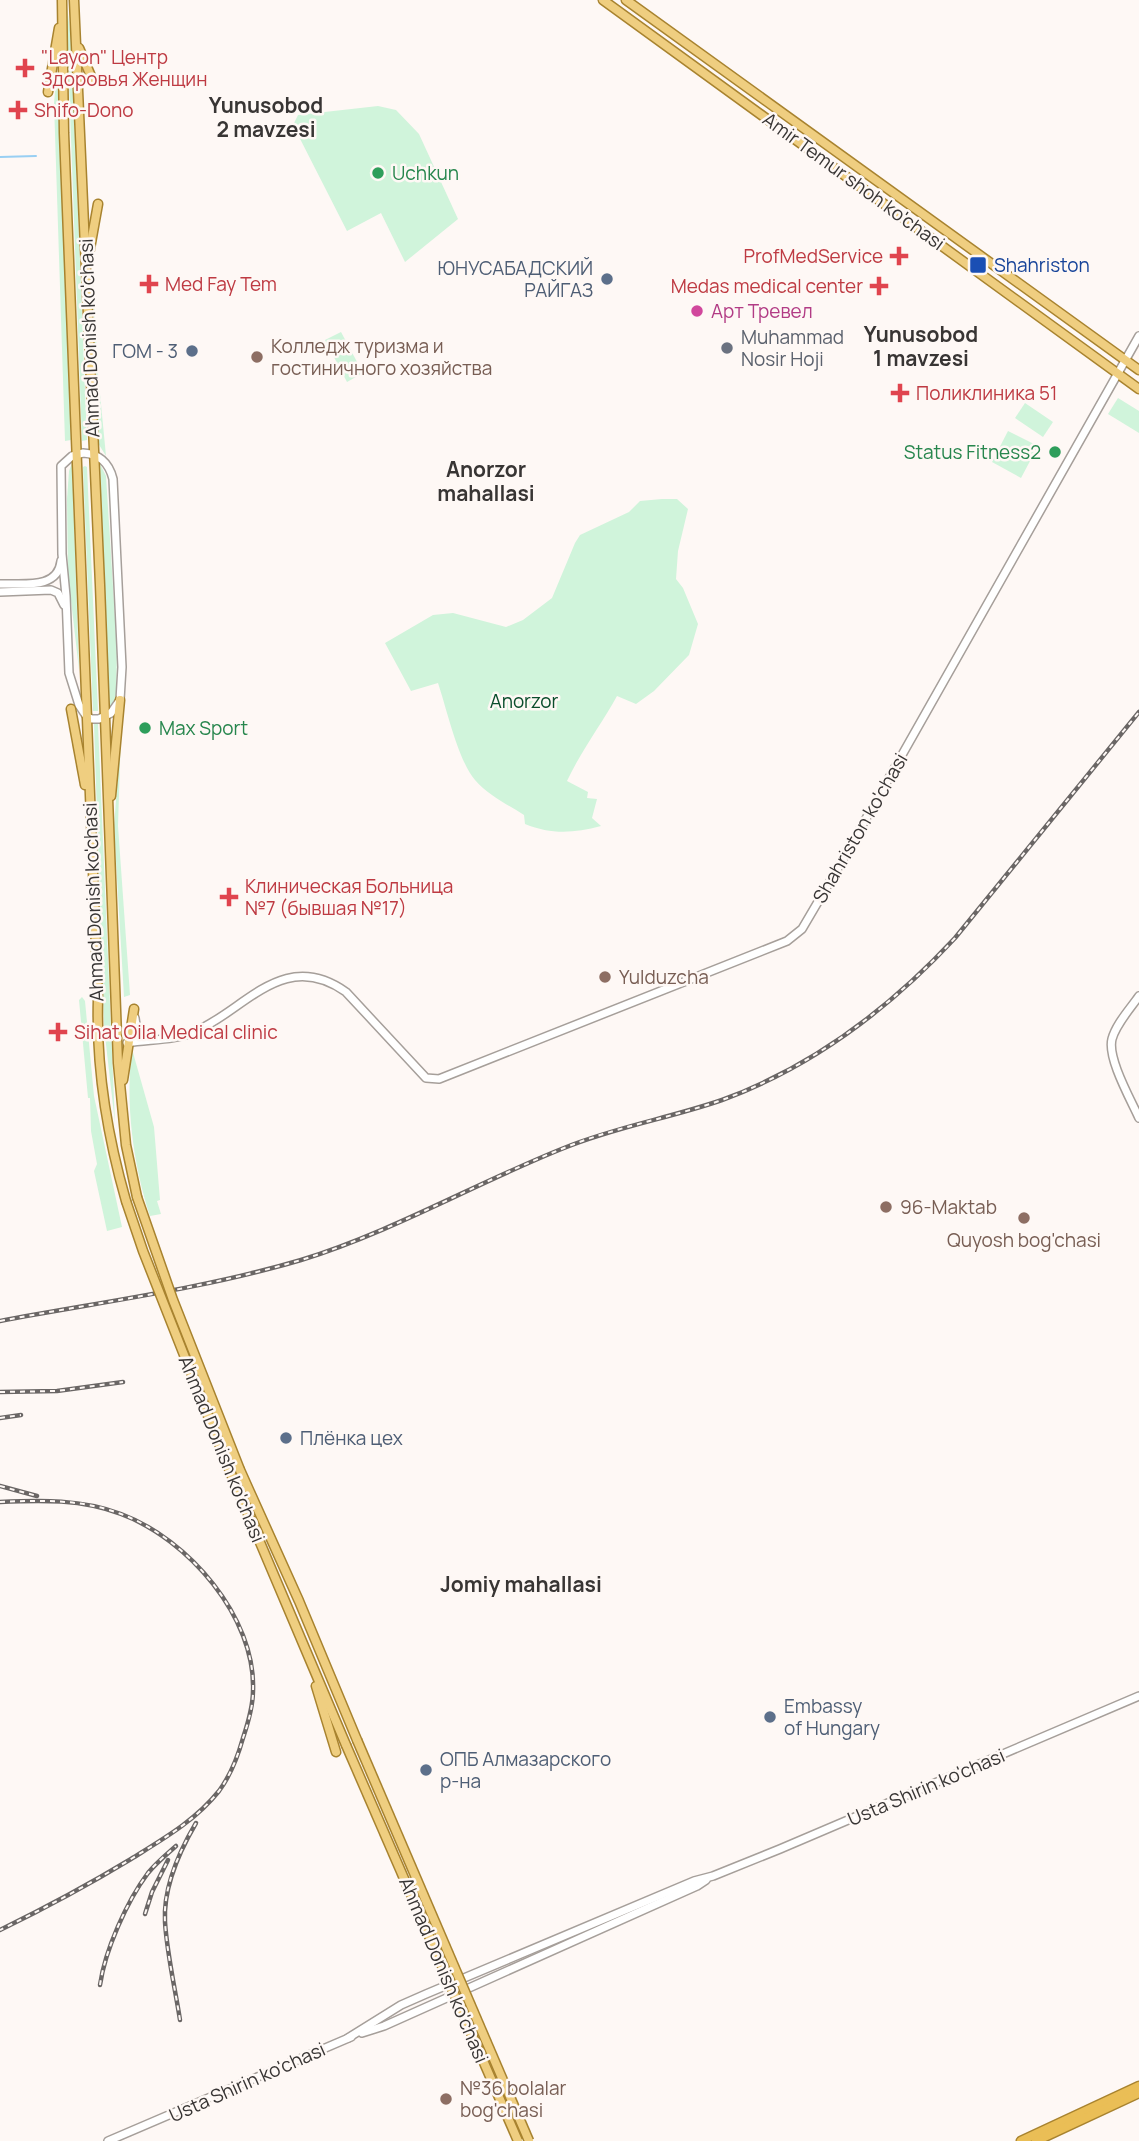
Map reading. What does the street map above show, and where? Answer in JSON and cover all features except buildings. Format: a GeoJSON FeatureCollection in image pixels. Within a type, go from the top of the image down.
{"type":"FeatureCollection","features":[{"type":"Feature","properties":{"kind":"highway"},"geometry":{"type":"LineString","coordinates":[[1021,2141],[1139,2086]]}},
{"type":"Feature","properties":{"kind":"highway"},"geometry":{"type":"LineString","coordinates":[[1036,2141],[1139,2093]]}},
{"type":"Feature","properties":{"kind":"main road","name":"Ahmad Donish ko'chasi"},"geometry":{"type":"LineString","coordinates":[[74,0],[121,1097],[126,1145],[137,1197],[173,1300],[240,1470],[307,1618],[529,2141]]}},
{"type":"Feature","properties":{"kind":"main road","name":"Amir Temur shoh ko'chasi"},"geometry":{"type":"LineString","coordinates":[[603,0],[1139,389]]}},
{"type":"Feature","properties":{"kind":"main road","name":"Amir Temur shoh ko'chasi"},"geometry":{"type":"LineString","coordinates":[[626,0],[1139,370]]}},
{"type":"Feature","properties":{"kind":"main road","name":"Ahmad Donish ko'chasi"},"geometry":{"type":"LineString","coordinates":[[62,4],[100,1069],[108,1122],[126,1201],[143,1251],[231,1474],[300,1640],[518,2141]]}},
{"type":"Feature","properties":{"kind":"main road"},"geometry":{"type":"LineString","coordinates":[[48,92],[62,4]]}},
{"type":"Feature","properties":{"kind":"main road"},"geometry":{"type":"LineString","coordinates":[[77,41],[93,80]]}},
{"type":"Feature","properties":{"kind":"main road"},"geometry":{"type":"LineString","coordinates":[[86,271],[98,204]]}},
{"type":"Feature","properties":{"kind":"main road"},"geometry":{"type":"LineString","coordinates":[[1066,335],[1074,323]]}},
{"type":"Feature","properties":{"kind":"main road","name":"Shahriston ko'chasi"},"geometry":{"type":"LineString","coordinates":[[153,1039],[172,1039],[195,1032],[266,986],[295,978],[314,979],[332,982],[346,992],[426,1078],[437,1079],[738,962],[787,941],[800,932],[1139,336]]}},
{"type":"Feature","properties":{"kind":"main road"},"geometry":{"type":"LineString","coordinates":[[67,622],[62,554],[61,467],[67,459],[76,455],[93,454],[105,462],[112,478],[122,667],[108,827]]}},
{"type":"Feature","properties":{"kind":"main road"},"geometry":{"type":"LineString","coordinates":[[0,584],[50,581],[60,570],[62,554]]}},
{"type":"Feature","properties":{"kind":"main road"},"geometry":{"type":"LineString","coordinates":[[0,592],[54,590],[64,602],[67,622]]}},
{"type":"Feature","properties":{"kind":"main road","name":"Ahmad Donish ko'chasi"},"geometry":{"type":"LineString","coordinates":[[67,622],[69,673],[78,702],[88,716]]}},
{"type":"Feature","properties":{"kind":"main road"},"geometry":{"type":"LineString","coordinates":[[88,716],[92,719],[103,717],[114,710],[120,700]]}},
{"type":"Feature","properties":{"kind":"main road"},"geometry":{"type":"LineString","coordinates":[[71,709],[90,809]]}},
{"type":"Feature","properties":{"kind":"main road"},"geometry":{"type":"LineString","coordinates":[[1139,996],[1114,1034],[1111,1045],[1115,1062],[1139,1118]]}},
{"type":"Feature","properties":{"kind":"main road"},"geometry":{"type":"LineString","coordinates":[[121,1097],[134,1009]]}},
{"type":"Feature","properties":{"kind":"main road"},"geometry":{"type":"LineString","coordinates":[[134,1009],[138,1030],[153,1039]]}},
{"type":"Feature","properties":{"kind":"main road"},"geometry":{"type":"LineString","coordinates":[[128,1043],[153,1039]]}},
{"type":"Feature","properties":{"kind":"main road"},"geometry":{"type":"LineString","coordinates":[[300,1640],[336,1752]]}},
{"type":"Feature","properties":{"kind":"main road","name":"Usta Shirin ko'chasi"},"geometry":{"type":"LineString","coordinates":[[108,2141],[348,2038],[384,2026],[697,1886],[713,1876],[1139,1696]]}},
{"type":"Feature","properties":{"kind":"green space"},"geometry":{"type":"Polygon","coordinates":[[[66,0],[71,37],[87,440],[82,441],[66,0]]]}},
{"type":"Feature","properties":{"kind":"green space"},"geometry":{"type":"Polygon","coordinates":[[[57,70],[71,440],[65,441],[54,103],[57,70]]]}},
{"type":"Feature","properties":{"kind":"green space","name":"Uchkun"},"geometry":{"type":"Polygon","coordinates":[[[378,106],[396,110],[419,134],[458,219],[405,262],[381,213],[347,231],[293,125],[298,115],[378,106]]]}},
{"type":"Feature","properties":{"kind":"green space"},"geometry":{"type":"Polygon","coordinates":[[[92,264],[98,373],[106,456],[98,443],[92,264]]]}},
{"type":"Feature","properties":{"kind":"green space"},"geometry":{"type":"Polygon","coordinates":[[[341,332],[363,373],[347,382],[325,340],[341,332]]]}},
{"type":"Feature","properties":{"kind":"green space"},"geometry":{"type":"Polygon","coordinates":[[[1118,398],[1139,411],[1139,433],[1108,414],[1118,398]]]}},
{"type":"Feature","properties":{"kind":"green space"},"geometry":{"type":"Polygon","coordinates":[[[1025,403],[1053,422],[1043,437],[1015,418],[1025,403]]]}},
{"type":"Feature","properties":{"kind":"green space"},"geometry":{"type":"Polygon","coordinates":[[[1008,431],[1038,446],[1021,478],[992,462],[1008,431]]]}},
{"type":"Feature","properties":{"kind":"green space"},"geometry":{"type":"Polygon","coordinates":[[[99,462],[106,476],[117,650],[116,699],[109,711],[99,462]]]}},
{"type":"Feature","properties":{"kind":"green space"},"geometry":{"type":"Polygon","coordinates":[[[72,463],[79,670],[68,574],[67,499],[72,463]]]}},
{"type":"Feature","properties":{"kind":"green space"},"geometry":{"type":"Polygon","coordinates":[[[85,466],[87,467],[98,711],[93,711],[85,466]]]}},
{"type":"Feature","properties":{"kind":"green space","name":"Anorzor"},"geometry":{"type":"Polygon","coordinates":[[[677,499],[688,509],[678,551],[676,579],[683,588],[698,624],[689,655],[654,691],[636,704],[617,696],[567,781],[588,792],[587,798],[597,799],[592,818],[601,826],[563,832],[525,824],[524,815],[486,790],[469,771],[458,748],[438,683],[411,691],[385,643],[433,615],[453,613],[506,627],[523,620],[552,598],[580,535],[629,512],[640,501],[677,499]]]}},
{"type":"Feature","properties":{"kind":"green space"},"geometry":{"type":"Polygon","coordinates":[[[94,724],[98,724],[115,1123],[104,1027],[94,724]]]}},
{"type":"Feature","properties":{"kind":"green space"},"geometry":{"type":"Polygon","coordinates":[[[121,732],[118,826],[130,995],[124,997],[114,827],[121,732]]]}},
{"type":"Feature","properties":{"kind":"green space"},"geometry":{"type":"Polygon","coordinates":[[[82,997],[85,1001],[94,1096],[122,1227],[107,1231],[94,1171],[97,1164],[91,1131],[79,1000],[82,997]]]}},
{"type":"Feature","properties":{"kind":"green space"},"geometry":{"type":"Polygon","coordinates":[[[132,1049],[154,1127],[160,1200],[157,1201],[161,1214],[150,1216],[139,1176],[132,1133],[129,1091],[132,1049]]]}},
{"type":"Feature","properties":{"kind":"waterway"},"geometry":{"type":"LineString","coordinates":[[0,157],[36,156]]}},
{"type":"Feature","properties":{"kind":"railway"},"geometry":{"type":"LineString","coordinates":[[0,1321],[189,1287],[301,1260],[368,1236],[564,1148],[722,1100],[787,1071],[848,1033],[930,964],[955,938],[1139,712]]}},
{"type":"Feature","properties":{"kind":"railway"},"geometry":{"type":"LineString","coordinates":[[0,1392],[57,1391],[123,1382]]}},
{"type":"Feature","properties":{"kind":"railway"},"geometry":{"type":"LineString","coordinates":[[0,1418],[21,1415]]}},
{"type":"Feature","properties":{"kind":"railway"},"geometry":{"type":"LineString","coordinates":[[0,1486],[37,1496]]}},
{"type":"Feature","properties":{"kind":"railway"},"geometry":{"type":"LineString","coordinates":[[0,1502],[46,1501],[106,1509],[146,1526],[170,1542],[193,1561],[230,1609],[243,1636],[251,1663],[253,1691],[239,1752],[227,1779],[210,1802],[167,1837],[115,1869],[0,1930]]}},
{"type":"Feature","properties":{"kind":"railway"},"geometry":{"type":"LineString","coordinates":[[180,2020],[167,1946],[165,1909],[173,1870],[196,1823]]}},
{"type":"Feature","properties":{"kind":"railway"},"geometry":{"type":"LineString","coordinates":[[100,1985],[112,1942],[132,1897],[151,1869],[176,1846]]}},
{"type":"Feature","properties":{"kind":"railway"},"geometry":{"type":"LineString","coordinates":[[145,1914],[152,1892],[168,1860]]}},
{"type":"Feature","properties":{"kind":"place","name":"\"Layon\" Центр Здоровья Женщин"},"geometry":{"type":"Point","coordinates":[25,68]}},
{"type":"Feature","properties":{"kind":"place","name":"Shifo-Dono"},"geometry":{"type":"Point","coordinates":[18,110]}},
{"type":"Feature","properties":{"kind":"place","name":"Uchkun"},"geometry":{"type":"Point","coordinates":[378,173]}},
{"type":"Feature","properties":{"kind":"place","name":"ProfMedService"},"geometry":{"type":"Point","coordinates":[899,256]}},
{"type":"Feature","properties":{"kind":"place","name":"Shahriston"},"geometry":{"type":"Point","coordinates":[978,265]}},
{"type":"Feature","properties":{"kind":"place","name":"ЮНУСАБАДСКИЙ РАЙГАЗ"},"geometry":{"type":"Point","coordinates":[607,279]}},
{"type":"Feature","properties":{"kind":"place","name":"Med Fay Tem"},"geometry":{"type":"Point","coordinates":[149,284]}},
{"type":"Feature","properties":{"kind":"place","name":"Medas medical center"},"geometry":{"type":"Point","coordinates":[879,286]}},
{"type":"Feature","properties":{"kind":"place","name":"Арт Тревел"},"geometry":{"type":"Point","coordinates":[697,311]}},
{"type":"Feature","properties":{"kind":"place","name":"Muhammad Nosir Hoji"},"geometry":{"type":"Point","coordinates":[727,348]}},
{"type":"Feature","properties":{"kind":"place","name":"ГОМ - 3"},"geometry":{"type":"Point","coordinates":[192,351]}},
{"type":"Feature","properties":{"kind":"place","name":"Колледж туризма и гостиничного хозяйства"},"geometry":{"type":"Point","coordinates":[257,357]}},
{"type":"Feature","properties":{"kind":"place","name":"Поликлиника 51"},"geometry":{"type":"Point","coordinates":[900,393]}},
{"type":"Feature","properties":{"kind":"place","name":"Status Fitness2"},"geometry":{"type":"Point","coordinates":[1055,452]}},
{"type":"Feature","properties":{"kind":"place","name":"Max Sport"},"geometry":{"type":"Point","coordinates":[145,728]}},
{"type":"Feature","properties":{"kind":"place","name":"Клиническая Больница №7 (бывшая №17)"},"geometry":{"type":"Point","coordinates":[229,897]}},
{"type":"Feature","properties":{"kind":"place","name":"Yulduzcha"},"geometry":{"type":"Point","coordinates":[605,977]}},
{"type":"Feature","properties":{"kind":"place","name":"Sihat Oila Medical clinic"},"geometry":{"type":"Point","coordinates":[58,1032]}},
{"type":"Feature","properties":{"kind":"place","name":"96-Maktab"},"geometry":{"type":"Point","coordinates":[886,1207]}},
{"type":"Feature","properties":{"kind":"place","name":"Quyosh bog'chasi"},"geometry":{"type":"Point","coordinates":[1024,1218]}},
{"type":"Feature","properties":{"kind":"place","name":"Плёнка цех"},"geometry":{"type":"Point","coordinates":[286,1438]}},
{"type":"Feature","properties":{"kind":"place","name":"Embassy of Hungary"},"geometry":{"type":"Point","coordinates":[770,1717]}},
{"type":"Feature","properties":{"kind":"place","name":"ОПБ Алмазарского р-на"},"geometry":{"type":"Point","coordinates":[426,1770]}},
{"type":"Feature","properties":{"kind":"place","name":"№36 bolalar bog'chasi"},"geometry":{"type":"Point","coordinates":[446,2099]}},
{"type":"Feature","properties":{"kind":"district","name":"Yunusobod 2 mavzesi"},"geometry":{"type":"Point","coordinates":[266,118]}},
{"type":"Feature","properties":{"kind":"district","name":"Yunusobod 1 mavzesi"},"geometry":{"type":"Point","coordinates":[921,347]}},
{"type":"Feature","properties":{"kind":"district","name":"Anorzor mahallasi"},"geometry":{"type":"Point","coordinates":[486,482]}},
{"type":"Feature","properties":{"kind":"district","name":"Jomiy mahallasi"},"geometry":{"type":"Point","coordinates":[521,1585]}}]}
